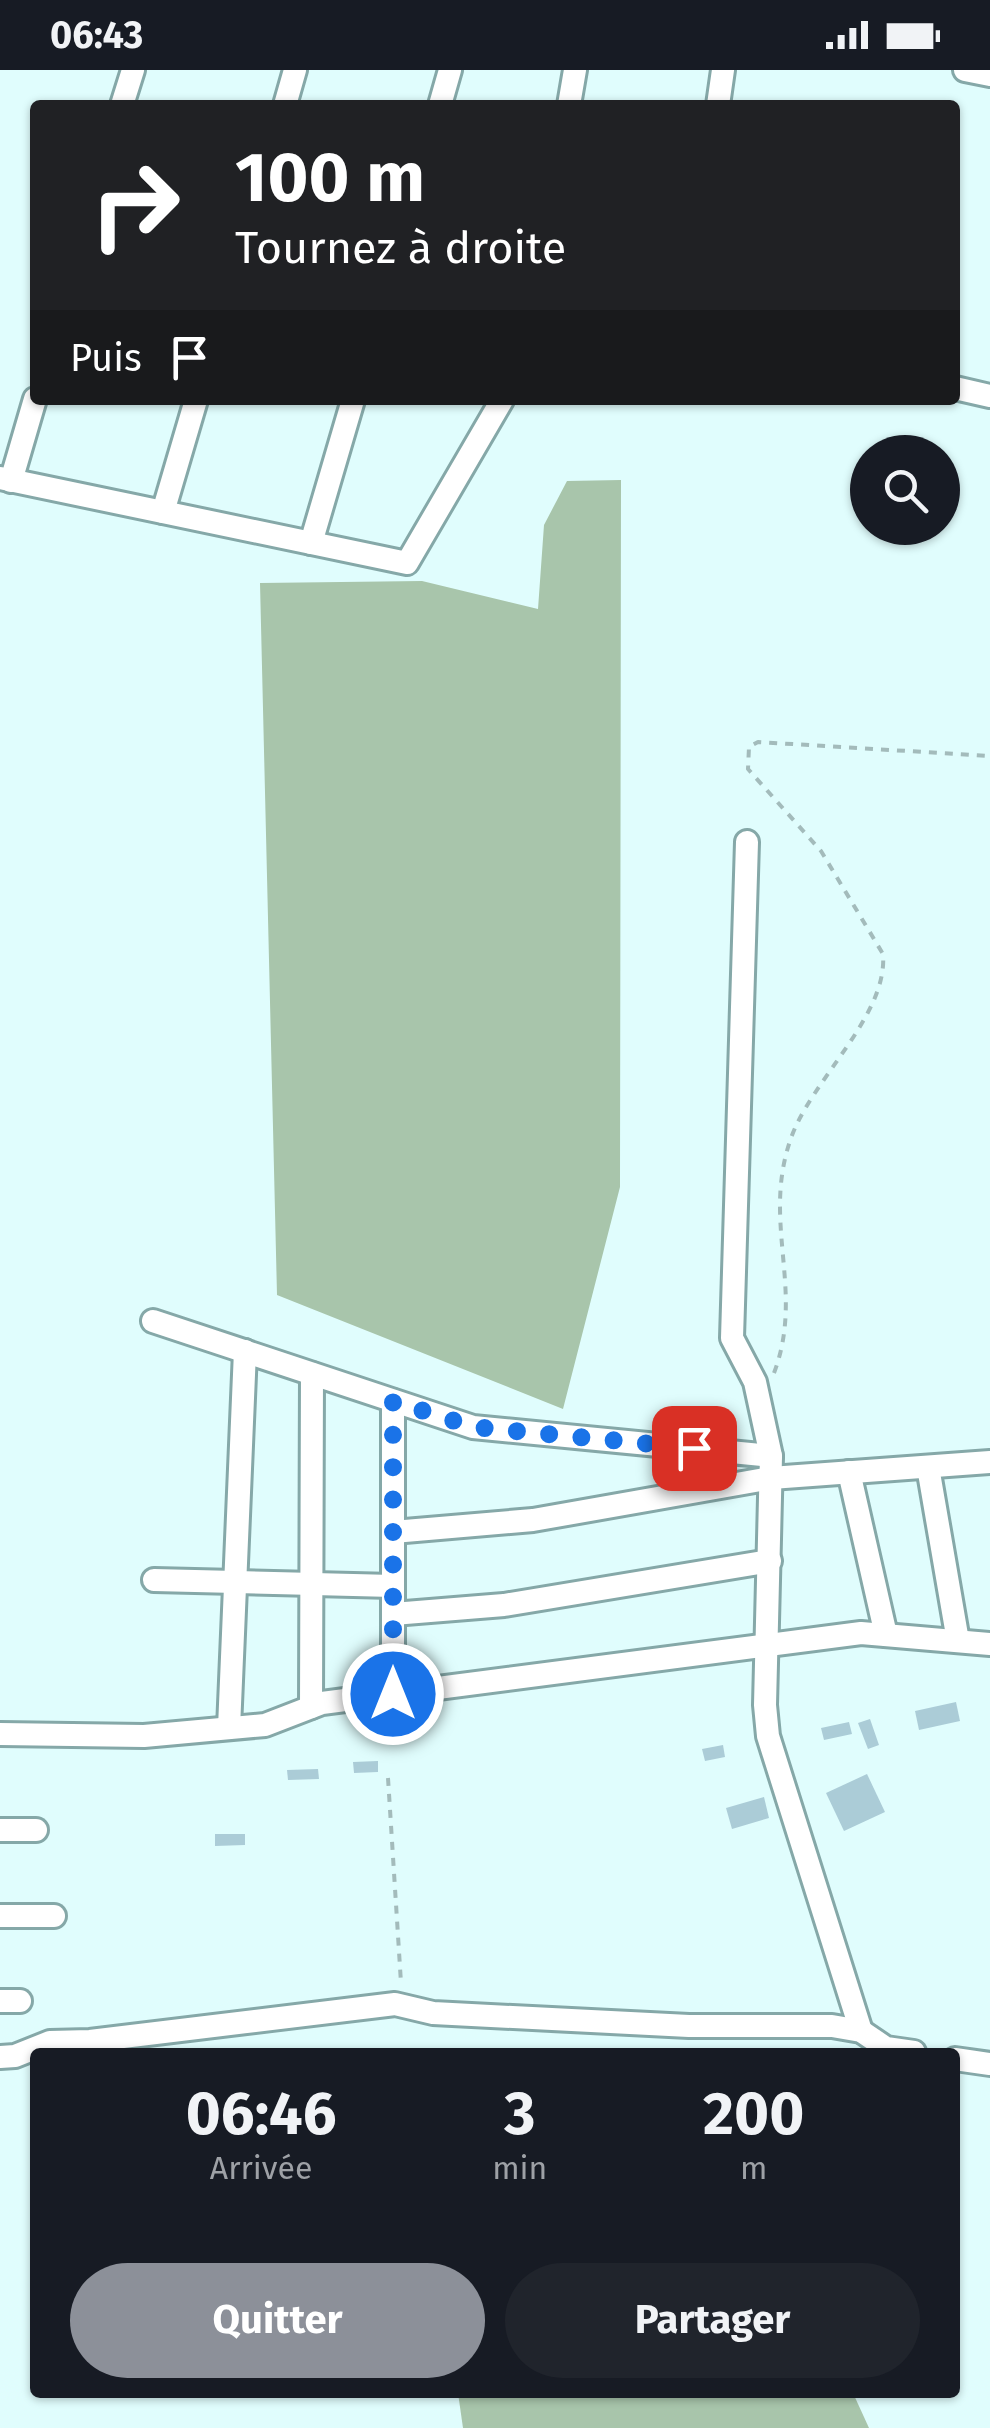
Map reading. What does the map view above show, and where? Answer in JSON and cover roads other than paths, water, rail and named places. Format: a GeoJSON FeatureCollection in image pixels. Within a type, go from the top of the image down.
{"type":"FeatureCollection","features":[{"type":"Feature","properties":{"kind":"street"},"geometry":{"type":"LineString","coordinates":[[124,100],[133,70]]}},
{"type":"Feature","properties":{"kind":"street"},"geometry":{"type":"LineString","coordinates":[[287,100],[296,70]]}},
{"type":"Feature","properties":{"kind":"street"},"geometry":{"type":"LineString","coordinates":[[441,100],[450,70]]}},
{"type":"Feature","properties":{"kind":"street"},"geometry":{"type":"LineString","coordinates":[[570,100],[575,70]]}},
{"type":"Feature","properties":{"kind":"street"},"geometry":{"type":"LineString","coordinates":[[719,100],[724,70]]}},
{"type":"Feature","properties":{"kind":"street"},"geometry":{"type":"LineString","coordinates":[[965,70],[990,75]]}},
{"type":"Feature","properties":{"kind":"street"},"geometry":{"type":"LineString","coordinates":[[960,389],[990,396]]}},
{"type":"Feature","properties":{"kind":"street"},"geometry":{"type":"LineString","coordinates":[[33,405],[5,480],[408,563],[499,405]]}},
{"type":"Feature","properties":{"kind":"street"},"geometry":{"type":"LineString","coordinates":[[163,512],[195,405]]}},
{"type":"Feature","properties":{"kind":"street"},"geometry":{"type":"LineString","coordinates":[[311,543],[352,405]]}},
{"type":"Feature","properties":{"kind":"street"},"geometry":{"type":"LineString","coordinates":[[747,842],[732,1338],[755,1382],[771,1467],[765,1704],[768,1736],[861,2030]]}},
{"type":"Feature","properties":{"kind":"street"},"geometry":{"type":"LineString","coordinates":[[153,1321],[473,1427],[771,1467],[849,1472],[990,1462]]}},
{"type":"Feature","properties":{"kind":"street"},"geometry":{"type":"LineString","coordinates":[[228,1728],[244,1351]]}},
{"type":"Feature","properties":{"kind":"street"},"geometry":{"type":"LineString","coordinates":[[312,1374],[312,1707]]}},
{"type":"Feature","properties":{"kind":"street"},"geometry":{"type":"LineString","coordinates":[[393,1401],[393,1694]]}},
{"type":"Feature","properties":{"kind":"street"},"geometry":{"type":"LineString","coordinates":[[393,1532],[533,1520],[771,1467]]}},
{"type":"Feature","properties":{"kind":"street"},"geometry":{"type":"LineString","coordinates":[[928,1467],[958,1641]]}},
{"type":"Feature","properties":{"kind":"street"},"geometry":{"type":"LineString","coordinates":[[849,1472],[886,1635]]}},
{"type":"Feature","properties":{"kind":"street"},"geometry":{"type":"LineString","coordinates":[[393,1614],[504,1605],[770,1560]]}},
{"type":"Feature","properties":{"kind":"street"},"geometry":{"type":"LineString","coordinates":[[154,1580],[393,1586]]}},
{"type":"Feature","properties":{"kind":"street"},"geometry":{"type":"LineString","coordinates":[[0,1734],[144,1736],[265,1725],[312,1707],[393,1694],[861,1633],[990,1644]]}},
{"type":"Feature","properties":{"kind":"street"},"geometry":{"type":"LineString","coordinates":[[0,1830],[36,1830]]}},
{"type":"Feature","properties":{"kind":"street"},"geometry":{"type":"LineString","coordinates":[[0,1916],[54,1916]]}},
{"type":"Feature","properties":{"kind":"street"},"geometry":{"type":"LineString","coordinates":[[35,2048],[50,2042],[407,2006],[433,2013],[861,2030],[886,2048]]}},
{"type":"Feature","properties":{"kind":"street"},"geometry":{"type":"LineString","coordinates":[[0,2057],[30,2050]]}},
{"type":"Feature","properties":{"kind":"street"},"geometry":{"type":"LineString","coordinates":[[960,2060],[990,2064]]}}]}
